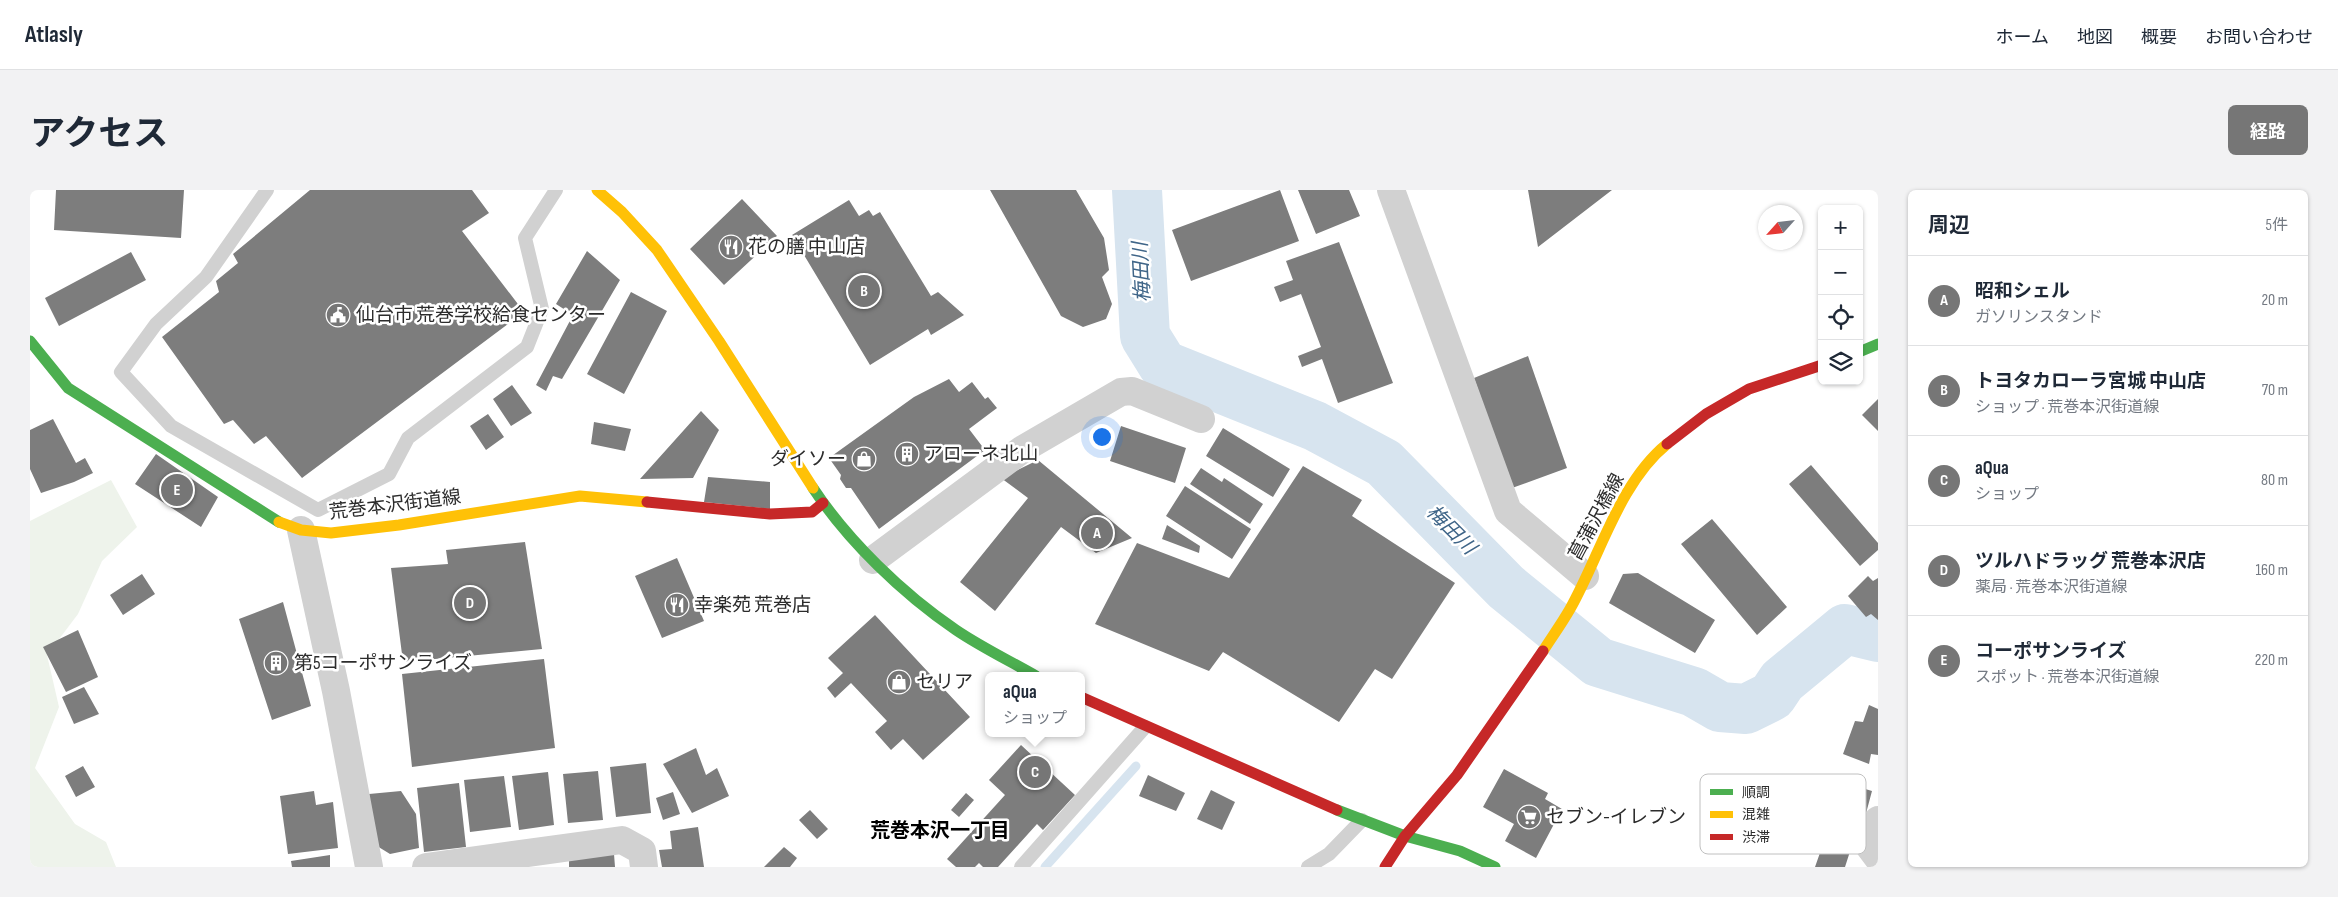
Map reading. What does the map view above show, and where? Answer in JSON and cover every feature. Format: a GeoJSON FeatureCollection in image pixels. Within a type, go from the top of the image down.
{"type":"FeatureCollection","features":[{"type":"Feature","properties":{"kind":"street"},"geometry":{"type":"LineString","coordinates":[[597,190],[622,212],[657,250],[719,341],[822,503],[873,560],[906,593],[957,631],[1029,672]]}},
{"type":"Feature","properties":{"kind":"street"},"geometry":{"type":"LineString","coordinates":[[1391,190],[1508,511],[1585,576]]}},
{"type":"Feature","properties":{"kind":"street","name":"荒巻本沢街道線"},"geometry":{"type":"LineString","coordinates":[[30,341],[68,388],[276,521],[300,530],[331,533],[400,525],[580,496],[770,514],[812,512],[822,503]]}},
{"type":"Feature","properties":{"kind":"street"},"geometry":{"type":"LineString","coordinates":[[1863,350],[1878,344]]}},
{"type":"Feature","properties":{"kind":"street","name":"菖蒲沢橋線"},"geometry":{"type":"LineString","coordinates":[[1405,836],[1457,775],[1540,656],[1570,609],[1632,484],[1658,452],[1706,414],[1749,390],[1818,366]]}},
{"type":"Feature","properties":{"kind":"street"},"geometry":{"type":"LineString","coordinates":[[873,560],[1023,450],[1121,392],[1132,391],[1202,419]]}},
{"type":"Feature","properties":{"kind":"street"},"geometry":{"type":"LineString","coordinates":[[300,530],[336,691],[369,867]]}},
{"type":"Feature","properties":{"kind":"street"},"geometry":{"type":"LineString","coordinates":[[1085,699],[1145,727],[1362,820],[1405,836],[1460,851],[1495,867]]}},
{"type":"Feature","properties":{"kind":"street"},"geometry":{"type":"LineString","coordinates":[[1878,820],[1869,846],[1878,858]]}},
{"type":"Feature","properties":{"kind":"street"},"geometry":{"type":"LineString","coordinates":[[1385,867],[1405,836]]}},
{"type":"Feature","properties":{"kind":"street"},"geometry":{"type":"LineString","coordinates":[[426,867],[622,840],[642,851],[644,867]]}},
{"type":"Feature","properties":{"kind":"lane"},"geometry":{"type":"LineString","coordinates":[[267,190],[206,277],[156,324],[121,372],[171,426],[318,510],[389,474],[408,438],[526,347],[542,309],[525,238],[556,190]]}},
{"type":"Feature","properties":{"kind":"lane"},"geometry":{"type":"LineString","coordinates":[[1021,867],[1145,727]]}},
{"type":"Feature","properties":{"kind":"lane"},"geometry":{"type":"LineString","coordinates":[[1308,867],[1329,854],[1362,820]]}},
{"type":"Feature","properties":{"kind":"shaded area"},"geometry":{"type":"Polygon","coordinates":[[[111,480],[137,527],[102,561],[78,614],[47,655],[59,707],[35,768],[75,824],[106,842],[116,867],[30,867],[30,521],[111,480]]]}},
{"type":"Feature","properties":{"kind":"building"},"geometry":{"type":"Polygon","coordinates":[[[56,190],[184,190],[181,238],[54,230],[56,190]]]}},
{"type":"Feature","properties":{"kind":"building"},"geometry":{"type":"Polygon","coordinates":[[[310,190],[472,190],[489,213],[462,231],[524,312],[302,478],[266,436],[254,444],[233,420],[224,424],[162,337],[219,292],[216,281],[238,263],[233,254],[310,190]]]}},
{"type":"Feature","properties":{"kind":"building"},"geometry":{"type":"Polygon","coordinates":[[[990,190],[1076,190],[1104,238],[1109,270],[1102,277],[1112,304],[1106,319],[1083,327],[1061,316],[990,190]]]}},
{"type":"Feature","properties":{"kind":"building"},"geometry":{"type":"Polygon","coordinates":[[[1280,190],[1299,241],[1191,281],[1172,230],[1280,190]]]}},
{"type":"Feature","properties":{"kind":"building"},"geometry":{"type":"Polygon","coordinates":[[[1298,190],[1349,190],[1360,216],[1316,234],[1298,190]]]}},
{"type":"Feature","properties":{"kind":"building"},"geometry":{"type":"Polygon","coordinates":[[[1528,190],[1612,190],[1538,247],[1528,190]]]}},
{"type":"Feature","properties":{"kind":"building"},"geometry":{"type":"Polygon","coordinates":[[[742,199],[777,236],[724,285],[690,249],[742,199]]]}},
{"type":"Feature","properties":{"kind":"building"},"geometry":{"type":"Polygon","coordinates":[[[849,200],[859,216],[869,210],[873,216],[880,212],[931,296],[938,292],[964,315],[931,335],[928,329],[870,365],[792,235],[849,200]]]}},
{"type":"Feature","properties":{"kind":"building"},"geometry":{"type":"Polygon","coordinates":[[[1339,242],[1393,383],[1338,403],[1322,359],[1302,367],[1298,356],[1321,347],[1301,294],[1280,302],[1274,287],[1293,280],[1286,261],[1339,242]]]}},
{"type":"Feature","properties":{"kind":"building"},"geometry":{"type":"Polygon","coordinates":[[[587,251],[620,280],[562,379],[553,376],[546,391],[536,385],[573,315],[556,304],[587,251]]]}},
{"type":"Feature","properties":{"kind":"building"},"geometry":{"type":"Polygon","coordinates":[[[131,252],[146,280],[59,326],[45,298],[131,252]]]}},
{"type":"Feature","properties":{"kind":"building"},"geometry":{"type":"Polygon","coordinates":[[[631,292],[667,311],[624,394],[587,374],[631,292]]]}},
{"type":"Feature","properties":{"kind":"building"},"geometry":{"type":"Polygon","coordinates":[[[1528,356],[1567,468],[1512,488],[1474,378],[1528,356]]]}},
{"type":"Feature","properties":{"kind":"building","name":"アローネ北山"},"geometry":{"type":"Polygon","coordinates":[[[949,379],[959,392],[972,382],[985,399],[988,397],[997,408],[969,429],[985,450],[879,529],[851,488],[846,488],[840,479],[841,475],[829,458],[914,397],[949,379]]]}},
{"type":"Feature","properties":{"kind":"building"},"geometry":{"type":"Polygon","coordinates":[[[512,385],[532,413],[511,426],[493,399],[512,385]]]}},
{"type":"Feature","properties":{"kind":"building"},"geometry":{"type":"Polygon","coordinates":[[[1878,399],[1878,431],[1862,415],[1878,399]]]}},
{"type":"Feature","properties":{"kind":"building"},"geometry":{"type":"Polygon","coordinates":[[[701,411],[719,430],[693,478],[640,479],[701,411]]]}},
{"type":"Feature","properties":{"kind":"building"},"geometry":{"type":"Polygon","coordinates":[[[488,414],[504,437],[486,450],[470,426],[488,414]]]}},
{"type":"Feature","properties":{"kind":"building"},"geometry":{"type":"Polygon","coordinates":[[[53,419],[76,463],[85,458],[93,473],[74,482],[41,493],[30,469],[30,430],[53,419]]]}},
{"type":"Feature","properties":{"kind":"building"},"geometry":{"type":"Polygon","coordinates":[[[594,422],[631,429],[625,451],[591,444],[594,422]]]}},
{"type":"Feature","properties":{"kind":"building"},"geometry":{"type":"Polygon","coordinates":[[[1121,426],[1186,448],[1175,483],[1110,461],[1121,426]]]}},
{"type":"Feature","properties":{"kind":"building"},"geometry":{"type":"Polygon","coordinates":[[[1223,428],[1290,469],[1273,497],[1206,456],[1223,428]]]}},
{"type":"Feature","properties":{"kind":"building"},"geometry":{"type":"Polygon","coordinates":[[[156,454],[218,497],[201,527],[135,484],[156,454]]]}},
{"type":"Feature","properties":{"kind":"building"},"geometry":{"type":"Polygon","coordinates":[[[1038,460],[1132,538],[1096,553],[1061,527],[995,611],[960,582],[1028,498],[1001,478],[1038,460]]]}},
{"type":"Feature","properties":{"kind":"building"},"geometry":{"type":"Polygon","coordinates":[[[1811,465],[1878,543],[1878,550],[1860,566],[1789,484],[1811,465]]]}},
{"type":"Feature","properties":{"kind":"building"},"geometry":{"type":"Polygon","coordinates":[[[1303,466],[1362,500],[1352,516],[1455,583],[1392,679],[1375,669],[1339,722],[1223,652],[1209,671],[1095,624],[1137,543],[1229,578],[1303,466]]]}},
{"type":"Feature","properties":{"kind":"building"},"geometry":{"type":"Polygon","coordinates":[[[1201,468],[1222,482],[1224,478],[1263,504],[1250,524],[1190,484],[1201,468]]]}},
{"type":"Feature","properties":{"kind":"building"},"geometry":{"type":"Polygon","coordinates":[[[708,477],[770,482],[770,509],[704,502],[708,477]]]}},
{"type":"Feature","properties":{"kind":"building"},"geometry":{"type":"Polygon","coordinates":[[[1185,486],[1251,529],[1232,559],[1166,516],[1185,486]]]}},
{"type":"Feature","properties":{"kind":"building"},"geometry":{"type":"Polygon","coordinates":[[[1712,519],[1787,607],[1757,635],[1681,544],[1712,519]]]}},
{"type":"Feature","properties":{"kind":"building"},"geometry":{"type":"Polygon","coordinates":[[[1167,525],[1200,546],[1199,553],[1162,539],[1167,525]]]}},
{"type":"Feature","properties":{"kind":"building"},"geometry":{"type":"Polygon","coordinates":[[[525,542],[542,649],[403,662],[391,568],[448,564],[446,550],[525,542]]]}},
{"type":"Feature","properties":{"kind":"building"},"geometry":{"type":"Polygon","coordinates":[[[677,558],[704,621],[662,638],[635,576],[677,558]]]}},
{"type":"Feature","properties":{"kind":"building"},"geometry":{"type":"Polygon","coordinates":[[[1638,573],[1715,620],[1695,653],[1609,603],[1623,574],[1638,573]]]}},
{"type":"Feature","properties":{"kind":"building"},"geometry":{"type":"Polygon","coordinates":[[[142,574],[155,594],[123,615],[110,595],[142,574]]]}},
{"type":"Feature","properties":{"kind":"building"},"geometry":{"type":"Polygon","coordinates":[[[1868,576],[1873,581],[1878,578],[1878,620],[1871,614],[1866,617],[1848,596],[1868,576]]]}},
{"type":"Feature","properties":{"kind":"building","name":"第5コーポサンライズ"},"geometry":{"type":"Polygon","coordinates":[[[283,602],[311,706],[272,720],[239,619],[283,602]]]}},
{"type":"Feature","properties":{"kind":"building"},"geometry":{"type":"Polygon","coordinates":[[[875,615],[970,717],[923,760],[903,739],[891,750],[875,732],[887,721],[851,683],[835,698],[827,688],[843,673],[828,658],[875,615]]]}},
{"type":"Feature","properties":{"kind":"building"},"geometry":{"type":"Polygon","coordinates":[[[78,630],[98,677],[66,692],[43,647],[78,630]]]}},
{"type":"Feature","properties":{"kind":"building"},"geometry":{"type":"Polygon","coordinates":[[[544,659],[555,748],[412,767],[402,674],[544,659]]]}},
{"type":"Feature","properties":{"kind":"building"},"geometry":{"type":"Polygon","coordinates":[[[84,687],[99,714],[74,724],[62,697],[84,687]]]}},
{"type":"Feature","properties":{"kind":"building"},"geometry":{"type":"Polygon","coordinates":[[[1869,705],[1878,709],[1878,755],[1871,754],[1869,764],[1843,754],[1855,721],[1863,722],[1869,705]]]}},
{"type":"Feature","properties":{"kind":"building"},"geometry":{"type":"Polygon","coordinates":[[[1021,745],[1075,795],[1043,830],[1037,824],[998,867],[983,867],[979,863],[975,867],[956,867],[947,859],[1005,795],[989,780],[1021,745]]]}},
{"type":"Feature","properties":{"kind":"building"},"geometry":{"type":"Polygon","coordinates":[[[696,748],[706,775],[717,768],[729,796],[692,813],[663,764],[696,748]]]}},
{"type":"Feature","properties":{"kind":"building"},"geometry":{"type":"Polygon","coordinates":[[[646,763],[651,813],[616,817],[610,767],[646,763]]]}},
{"type":"Feature","properties":{"kind":"building"},"geometry":{"type":"Polygon","coordinates":[[[83,766],[95,787],[76,797],[65,776],[83,766]]]}},
{"type":"Feature","properties":{"kind":"building","name":"セブン-イレブン"},"geometry":{"type":"Polygon","coordinates":[[[1504,769],[1548,793],[1545,799],[1562,809],[1536,858],[1505,841],[1514,824],[1483,807],[1504,769]]]}},
{"type":"Feature","properties":{"kind":"building"},"geometry":{"type":"Polygon","coordinates":[[[598,771],[603,820],[568,823],[563,774],[598,771]]]}},
{"type":"Feature","properties":{"kind":"building"},"geometry":{"type":"Polygon","coordinates":[[[548,772],[554,825],[519,830],[512,776],[548,772]]]}},
{"type":"Feature","properties":{"kind":"building"},"geometry":{"type":"Polygon","coordinates":[[[1148,775],[1185,793],[1176,811],[1139,796],[1148,775]]]}},
{"type":"Feature","properties":{"kind":"building"},"geometry":{"type":"Polygon","coordinates":[[[504,776],[511,827],[470,832],[464,780],[504,776]]]}},
{"type":"Feature","properties":{"kind":"building"},"geometry":{"type":"Polygon","coordinates":[[[459,783],[466,847],[424,852],[417,788],[459,783]]]}},
{"type":"Feature","properties":{"kind":"building"},"geometry":{"type":"Polygon","coordinates":[[[1866,789],[1872,791],[1866,813],[1866,789]]]}},
{"type":"Feature","properties":{"kind":"building"},"geometry":{"type":"Polygon","coordinates":[[[1211,790],[1235,802],[1222,830],[1197,819],[1211,790]]]}},
{"type":"Feature","properties":{"kind":"building"},"geometry":{"type":"Polygon","coordinates":[[[314,791],[316,805],[333,802],[338,848],[288,854],[280,796],[314,791]]]}},
{"type":"Feature","properties":{"kind":"building"},"geometry":{"type":"Polygon","coordinates":[[[401,791],[416,814],[419,848],[390,854],[377,846],[369,794],[401,791]]]}},
{"type":"Feature","properties":{"kind":"building"},"geometry":{"type":"Polygon","coordinates":[[[673,792],[680,814],[663,820],[656,798],[673,792]]]}},
{"type":"Feature","properties":{"kind":"building"},"geometry":{"type":"Polygon","coordinates":[[[966,793],[974,800],[959,817],[951,810],[966,793]]]}},
{"type":"Feature","properties":{"kind":"building"},"geometry":{"type":"Polygon","coordinates":[[[810,810],[828,829],[817,839],[799,820],[810,810]]]}},
{"type":"Feature","properties":{"kind":"building"},"geometry":{"type":"Polygon","coordinates":[[[698,827],[704,867],[662,867],[659,850],[672,849],[670,831],[698,827]]]}},
{"type":"Feature","properties":{"kind":"building"},"geometry":{"type":"Polygon","coordinates":[[[784,847],[797,858],[790,867],[764,867],[784,847]]]}},
{"type":"Feature","properties":{"kind":"building"},"geometry":{"type":"Polygon","coordinates":[[[614,854],[615,867],[569,867],[569,860],[614,854]]]}},
{"type":"Feature","properties":{"kind":"building"},"geometry":{"type":"Polygon","coordinates":[[[1820,854],[1849,854],[1845,867],[1815,867],[1820,854]]]}},
{"type":"Feature","properties":{"kind":"building"},"geometry":{"type":"Polygon","coordinates":[[[330,855],[330,867],[292,867],[291,861],[330,855]]]}},
{"type":"Feature","properties":{"kind":"waterway","name":"梅田川"},"geometry":{"type":"LineString","coordinates":[[1137,190],[1145,336],[1163,365],[1315,426],[1384,463],[1506,587],[1598,662],[1694,692],[1720,707],[1746,709],[1772,696],[1782,681],[1845,629],[1878,637]]}},
{"type":"Feature","properties":{"kind":"waterway"},"geometry":{"type":"LineString","coordinates":[[1045,867],[1136,766]]}},
{"type":"Feature","properties":{"kind":"traffic: fast"},"geometry":{"type":"LineString","coordinates":[[30,341],[68,388],[279,522]]}},
{"type":"Feature","properties":{"kind":"traffic: fast"},"geometry":{"type":"LineString","coordinates":[[1863,350],[1878,344]]}},
{"type":"Feature","properties":{"kind":"traffic: fast"},"geometry":{"type":"LineString","coordinates":[[813,488],[827,508],[860,547],[916,600],[966,636],[1029,672]]}},
{"type":"Feature","properties":{"kind":"traffic: fast"},"geometry":{"type":"LineString","coordinates":[[1337,810],[1405,836],[1460,851],[1495,867]]}},
{"type":"Feature","properties":{"kind":"traffic: slow"},"geometry":{"type":"LineString","coordinates":[[597,190],[622,212],[657,250],[719,341],[813,488]]}},
{"type":"Feature","properties":{"kind":"traffic: slow"},"geometry":{"type":"LineString","coordinates":[[1543,651],[1570,609],[1623,499],[1650,460],[1667,444]]}},
{"type":"Feature","properties":{"kind":"traffic: slow"},"geometry":{"type":"LineString","coordinates":[[279,522],[301,530],[331,533],[399,525],[580,496],[647,502]]}},
{"type":"Feature","properties":{"kind":"traffic: jam"},"geometry":{"type":"LineString","coordinates":[[1667,444],[1706,414],[1749,389],[1818,366]]}},
{"type":"Feature","properties":{"kind":"traffic: jam"},"geometry":{"type":"LineString","coordinates":[[647,502],[770,514],[812,512],[823,503]]}},
{"type":"Feature","properties":{"kind":"traffic: jam"},"geometry":{"type":"LineString","coordinates":[[1385,867],[1405,836],[1457,775],[1543,651]]}},
{"type":"Feature","properties":{"kind":"traffic: jam"},"geometry":{"type":"LineString","coordinates":[[1085,699],[1337,810]]}},
{"type":"Feature","properties":{"kind":"place","name":"花の膳 中山店"},"geometry":{"type":"Point","coordinates":[731,247]}},
{"type":"Feature","properties":{"kind":"place","name":"トヨタカローラ宮城 中山店"},"geometry":{"type":"Point","coordinates":[864,291]}},
{"type":"Feature","properties":{"kind":"place","name":"仙台市 荒巻学校給食センター"},"geometry":{"type":"Point","coordinates":[338,315]}},
{"type":"Feature","properties":{"kind":"place","name":"アローネ北山"},"geometry":{"type":"Point","coordinates":[907,454]}},
{"type":"Feature","properties":{"kind":"place","name":"ダイソー"},"geometry":{"type":"Point","coordinates":[864,459]}},
{"type":"Feature","properties":{"kind":"place","name":"コーポサンライズ"},"geometry":{"type":"Point","coordinates":[177,490]}},
{"type":"Feature","properties":{"kind":"place","name":"昭和シェル"},"geometry":{"type":"Point","coordinates":[1097,533]}},
{"type":"Feature","properties":{"kind":"place","name":"ツルハドラッグ 荒巻本沢店"},"geometry":{"type":"Point","coordinates":[470,603]}},
{"type":"Feature","properties":{"kind":"place","name":"幸楽苑 荒巻店"},"geometry":{"type":"Point","coordinates":[677,605]}},
{"type":"Feature","properties":{"kind":"place","name":"第5コーポサンライズ"},"geometry":{"type":"Point","coordinates":[276,663]}},
{"type":"Feature","properties":{"kind":"place","name":"セリア"},"geometry":{"type":"Point","coordinates":[899,682]}},
{"type":"Feature","properties":{"kind":"place","name":"aQua"},"geometry":{"type":"Point","coordinates":[1035,772]}},
{"type":"Feature","properties":{"kind":"place","name":"セブン-イレブン"},"geometry":{"type":"Point","coordinates":[1529,817]}},
{"type":"Feature","properties":{"kind":"district","name":"荒巻本沢一丁目"},"geometry":{"type":"Point","coordinates":[940,831]}}]}
